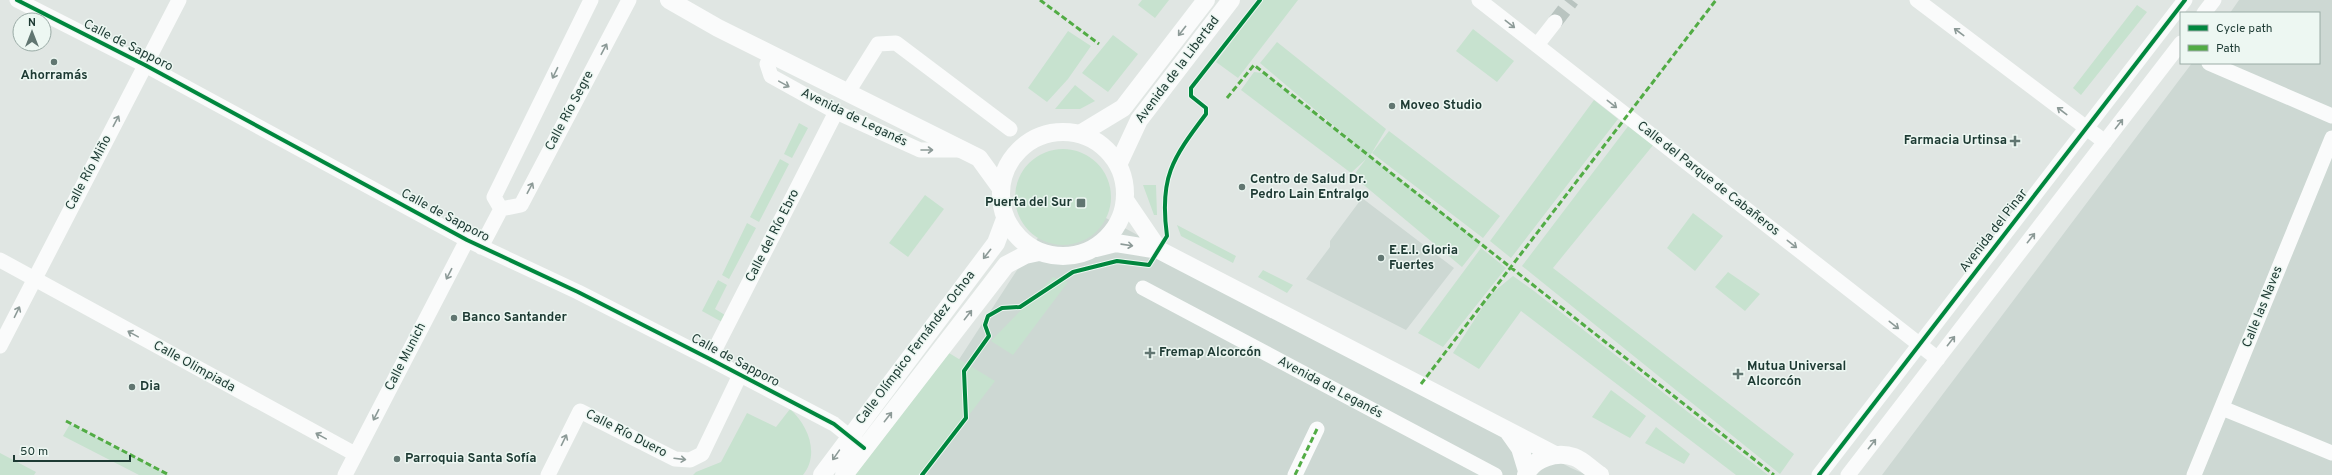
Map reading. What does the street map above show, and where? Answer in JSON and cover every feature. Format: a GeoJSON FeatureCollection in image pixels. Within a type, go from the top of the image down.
{"type":"FeatureCollection","features":[{"type":"Feature","properties":{"kind":"street","name":"Calle de Sapporo"},"geometry":{"type":"LineString","coordinates":[[17,0],[145,65],[466,240],[578,292],[834,424],[864,448]]}},
{"type":"Feature","properties":{"kind":"street","name":"Calle Río Miño"},"geometry":{"type":"LineString","coordinates":[[0,346],[33,279],[179,0]]}},
{"type":"Feature","properties":{"kind":"street"},"geometry":{"type":"LineString","coordinates":[[481,247],[501,209],[494,197],[591,0]]}},
{"type":"Feature","properties":{"kind":"street","name":"Calle Río Segre"},"geometry":{"type":"LineString","coordinates":[[501,209],[521,205],[629,0]]}},
{"type":"Feature","properties":{"kind":"street","name":"Avenida de Leganés"},"geometry":{"type":"LineString","coordinates":[[669,0],[714,26],[771,55],[972,154],[1000,187]]}},
{"type":"Feature","properties":{"kind":"street","name":"Avenida de la Libertad"},"geometry":{"type":"LineString","coordinates":[[1080,134],[1123,108],[1206,0]]}},
{"type":"Feature","properties":{"kind":"street","name":"Avenida de la Libertad"},"geometry":{"type":"LineString","coordinates":[[1118,165],[1139,120],[1231,0]]}},
{"type":"Feature","properties":{"kind":"street","name":"Calle del Parque de Cabañeros"},"geometry":{"type":"LineString","coordinates":[[1479,0],[1938,359]]}},
{"type":"Feature","properties":{"kind":"street"},"geometry":{"type":"LineString","coordinates":[[1917,0],[2105,142]]}},
{"type":"Feature","properties":{"kind":"street","name":"Avenida del Pinar"},"geometry":{"type":"LineString","coordinates":[[1819,475],[2185,0]]}},
{"type":"Feature","properties":{"kind":"street"},"geometry":{"type":"LineString","coordinates":[[2205,12],[2214,0]]}},
{"type":"Feature","properties":{"kind":"street"},"geometry":{"type":"LineString","coordinates":[[1537,45],[1555,22]]}},
{"type":"Feature","properties":{"kind":"street"},"geometry":{"type":"LineString","coordinates":[[1848,475],[2179,48],[2157,37]]}},
{"type":"Feature","properties":{"kind":"street"},"geometry":{"type":"LineString","coordinates":[[848,92],[878,44],[896,43],[1010,129]]}},
{"type":"Feature","properties":{"kind":"street","name":"Avenida de Leganés"},"geometry":{"type":"LineString","coordinates":[[771,55],[767,64],[771,76],[836,112],[920,150],[972,154],[1013,155]]}},
{"type":"Feature","properties":{"kind":"street"},"geometry":{"type":"LineString","coordinates":[[2211,64],[2332,116]]}},
{"type":"Feature","properties":{"kind":"street","name":"Calle del Río Ebro"},"geometry":{"type":"LineString","coordinates":[[710,359],[836,112]]}},
{"type":"Feature","properties":{"kind":"street"},"geometry":{"type":"LineString","coordinates":[[1062,131],[1080,134],[1095,140],[1109,151],[1118,165],[1125,188],[1125,200],[1120,220],[1109,236],[1096,248],[1086,254],[1057,256],[1039,252],[1019,238],[1005,220],[1000,203],[1000,187],[1004,171],[1013,155],[1027,142],[1043,134],[1062,131]]}},
{"type":"Feature","properties":{"kind":"street","name":"Calle las Naves"},"geometry":{"type":"LineString","coordinates":[[2194,475],[2332,138]]}},
{"type":"Feature","properties":{"kind":"street"},"geometry":{"type":"LineString","coordinates":[[1125,200],[1159,250]]}},
{"type":"Feature","properties":{"kind":"street","name":"Calle Olímpico Fernández Ochoa"},"geometry":{"type":"LineString","coordinates":[[822,475],[996,243],[1005,220]]}},
{"type":"Feature","properties":{"kind":"street","name":"Calle Munich"},"geometry":{"type":"LineString","coordinates":[[345,475],[466,240]]}},
{"type":"Feature","properties":{"kind":"street"},"geometry":{"type":"LineString","coordinates":[[1096,248],[1116,243],[1159,250],[1555,455],[1574,457],[1594,473]]}},
{"type":"Feature","properties":{"kind":"street","name":"Calle Olímpico Fernández Ochoa"},"geometry":{"type":"LineString","coordinates":[[844,475],[1006,266],[1024,255],[1039,252]]}},
{"type":"Feature","properties":{"kind":"street","name":"Calle Olimpiada"},"geometry":{"type":"LineString","coordinates":[[0,260],[355,454]]}},
{"type":"Feature","properties":{"kind":"street","name":"Avenida de Leganés"},"geometry":{"type":"LineString","coordinates":[[1143,288],[1495,475]]}},
{"type":"Feature","properties":{"kind":"street","name":"Calle Río Duero"},"geometry":{"type":"LineString","coordinates":[[548,475],[580,411],[675,459],[690,460],[702,454],[740,375]]}},
{"type":"Feature","properties":{"kind":"street"},"geometry":{"type":"LineString","coordinates":[[2222,408],[2332,453]]}},
{"type":"Feature","properties":{"kind":"street"},"geometry":{"type":"LineString","coordinates":[[1295,475],[1317,429]]}},
{"type":"Feature","properties":{"kind":"street"},"geometry":{"type":"LineString","coordinates":[[1508,430],[1520,448],[1526,473],[1540,460],[1555,455]]}},
{"type":"Feature","properties":{"kind":"shaded area"},"geometry":{"type":"Polygon","coordinates":[[[2239,0],[2332,0],[2332,475],[1882,475],[2191,64],[2320,64],[2320,12],[2231,12],[2239,0]]]}},
{"type":"Feature","properties":{"kind":"shaded area"},"geometry":{"type":"Polygon","coordinates":[[[1065,196],[1571,468],[1587,475],[884,475],[1065,196]]]}},
{"type":"Feature","properties":{"kind":"shaded area","name":"E.E.I. Gloria Fuertes"},"geometry":{"type":"Polygon","coordinates":[[[1362,198],[1454,268],[1406,330],[1306,279],[1330,247],[1330,241],[1362,198]]]}},
{"type":"Feature","properties":{"kind":"green space"},"geometry":{"type":"Polygon","coordinates":[[[1142,0],[1169,0],[1155,18],[1138,5],[1142,0]]]}},
{"type":"Feature","properties":{"kind":"green space"},"geometry":{"type":"Polygon","coordinates":[[[1263,0],[1298,0],[1238,78],[1216,62],[1263,0]]]}},
{"type":"Feature","properties":{"kind":"green space"},"geometry":{"type":"Polygon","coordinates":[[[2137,5],[2147,12],[2081,95],[2073,88],[2137,5]]]}},
{"type":"Feature","properties":{"kind":"green space"},"geometry":{"type":"Polygon","coordinates":[[[1473,29],[1514,61],[1497,82],[1456,51],[1473,29]]]}},
{"type":"Feature","properties":{"kind":"green space"},"geometry":{"type":"Polygon","coordinates":[[[1068,31],[1091,46],[1068,79],[1047,102],[1028,88],[1068,31]]]}},
{"type":"Feature","properties":{"kind":"green space"},"geometry":{"type":"Polygon","coordinates":[[[1113,35],[1138,54],[1108,92],[1082,73],[1113,35]]]}},
{"type":"Feature","properties":{"kind":"green space"},"geometry":{"type":"Polygon","coordinates":[[[1277,42],[1386,129],[1370,156],[1481,243],[1462,267],[1353,176],[1366,159],[1351,173],[1241,90],[1254,72],[1262,73],[1359,147],[1260,63],[1277,42]]]}},
{"type":"Feature","properties":{"kind":"green space"},"geometry":{"type":"Polygon","coordinates":[[[1075,85],[1095,101],[1080,109],[1055,109],[1075,85]]]}},
{"type":"Feature","properties":{"kind":"green space"},"geometry":{"type":"Polygon","coordinates":[[[1594,100],[1618,119],[1511,258],[1490,241],[1594,100]]]}},
{"type":"Feature","properties":{"kind":"green space"},"geometry":{"type":"Polygon","coordinates":[[[799,123],[808,128],[792,158],[784,154],[799,123]]]}},
{"type":"Feature","properties":{"kind":"green space"},"geometry":{"type":"Polygon","coordinates":[[[1629,125],[1654,144],[1553,268],[1794,454],[1780,474],[1522,266],[1629,125]]]}},
{"type":"Feature","properties":{"kind":"green space"},"geometry":{"type":"Polygon","coordinates":[[[1389,131],[1500,216],[1483,238],[1372,153],[1389,131]]]}},
{"type":"Feature","properties":{"kind":"green space"},"geometry":{"type":"Polygon","coordinates":[[[1054,149],[1072,149],[1082,152],[1090,157],[1103,170],[1108,178],[1111,188],[1111,206],[1108,216],[1097,231],[1090,237],[1082,242],[1072,245],[1054,245],[1044,242],[1036,237],[1023,224],[1018,216],[1015,206],[1015,188],[1018,178],[1023,170],[1036,157],[1044,152],[1054,149]]]}},
{"type":"Feature","properties":{"kind":"green space"},"geometry":{"type":"Polygon","coordinates":[[[780,159],[789,164],[759,222],[750,217],[780,159]]]}},
{"type":"Feature","properties":{"kind":"green space"},"geometry":{"type":"Polygon","coordinates":[[[1143,185],[1156,185],[1157,215],[1154,215],[1143,185]]]}},
{"type":"Feature","properties":{"kind":"green space"},"geometry":{"type":"Polygon","coordinates":[[[925,195],[944,209],[908,257],[889,243],[925,195]]]}},
{"type":"Feature","properties":{"kind":"green space"},"geometry":{"type":"Polygon","coordinates":[[[1693,213],[1723,236],[1695,271],[1667,248],[1693,213]]]}},
{"type":"Feature","properties":{"kind":"green space"},"geometry":{"type":"Polygon","coordinates":[[[747,223],[756,228],[729,279],[722,275],[747,223]]]}},
{"type":"Feature","properties":{"kind":"green space"},"geometry":{"type":"Polygon","coordinates":[[[1177,225],[1236,256],[1233,263],[1181,236],[1177,225]]]}},
{"type":"Feature","properties":{"kind":"green space"},"geometry":{"type":"Polygon","coordinates":[[[1481,248],[1506,268],[1443,347],[1418,333],[1481,248]]]}},
{"type":"Feature","properties":{"kind":"green space"},"geometry":{"type":"Polygon","coordinates":[[[1263,270],[1293,285],[1287,293],[1258,277],[1263,270]]]}},
{"type":"Feature","properties":{"kind":"green space"},"geometry":{"type":"Polygon","coordinates":[[[1728,272],[1760,294],[1745,311],[1715,287],[1728,272]]]}},
{"type":"Feature","properties":{"kind":"green space"},"geometry":{"type":"Polygon","coordinates":[[[1513,276],[1768,475],[1736,475],[1521,311],[1479,369],[1453,353],[1491,294],[1513,276]]]}},
{"type":"Feature","properties":{"kind":"green space"},"geometry":{"type":"Polygon","coordinates":[[[1053,277],[1068,282],[1013,355],[991,341],[1053,277]]]}},
{"type":"Feature","properties":{"kind":"green space"},"geometry":{"type":"Polygon","coordinates":[[[718,280],[727,285],[715,309],[725,315],[722,322],[702,311],[718,280]]]}},
{"type":"Feature","properties":{"kind":"green space"},"geometry":{"type":"Polygon","coordinates":[[[949,353],[995,381],[923,475],[855,475],[949,353]]]}},
{"type":"Feature","properties":{"kind":"green space"},"geometry":{"type":"Polygon","coordinates":[[[1611,390],[1646,416],[1630,438],[1592,417],[1611,390]]]}},
{"type":"Feature","properties":{"kind":"green space"},"geometry":{"type":"Polygon","coordinates":[[[790,409],[802,423],[810,440],[811,458],[803,475],[693,475],[696,472],[721,462],[747,413],[776,427],[790,409]]]}},
{"type":"Feature","properties":{"kind":"green space"},"geometry":{"type":"Polygon","coordinates":[[[70,424],[169,475],[139,475],[63,436],[70,424]]]}},
{"type":"Feature","properties":{"kind":"green space"},"geometry":{"type":"Polygon","coordinates":[[[1656,427],[1690,454],[1684,464],[1645,443],[1656,427]]]}},
{"type":"Feature","properties":{"kind":"green space"},"geometry":{"type":"Polygon","coordinates":[[[0,453],[36,472],[34,475],[0,475],[0,453]]]}},
{"type":"Feature","properties":{"kind":"tunnel"},"geometry":{"type":"LineString","coordinates":[[1555,22],[1572,0]]}},
{"type":"Feature","properties":{"kind":"marked path"},"geometry":{"type":"LineString","coordinates":[[1040,0],[1099,44]]}},
{"type":"Feature","properties":{"kind":"marked path"},"geometry":{"type":"LineString","coordinates":[[1421,384],[1716,0]]}},
{"type":"Feature","properties":{"kind":"marked path"},"geometry":{"type":"LineString","coordinates":[[1227,98],[1254,65],[1774,475]]}},
{"type":"Feature","properties":{"kind":"marked path"},"geometry":{"type":"LineString","coordinates":[[66,421],[169,475]]}},
{"type":"Feature","properties":{"kind":"marked path"},"geometry":{"type":"LineString","coordinates":[[1295,475],[1317,429]]}},
{"type":"Feature","properties":{"kind":"cycle path"},"geometry":{"type":"LineString","coordinates":[[17,0],[145,65],[467,240],[578,292],[834,424],[864,448]]}},
{"type":"Feature","properties":{"kind":"cycle path"},"geometry":{"type":"LineString","coordinates":[[922,475],[966,418],[964,371],[989,336],[985,325],[988,316],[1002,308],[1020,307],[1073,272],[1117,261],[1149,265],[1167,236],[1165,199],[1171,170],[1184,144],[1206,114],[1206,108],[1191,96],[1191,88],[1260,0]]}},
{"type":"Feature","properties":{"kind":"cycle path"},"geometry":{"type":"LineString","coordinates":[[1819,475],[2185,0]]}},
{"type":"Feature","properties":{"kind":"place","name":"Ahorramás"},"geometry":{"type":"Point","coordinates":[54,62]}},
{"type":"Feature","properties":{"kind":"place","name":"Moveo Studio"},"geometry":{"type":"Point","coordinates":[1392,106]}},
{"type":"Feature","properties":{"kind":"place","name":"Farmacia Urtinsa"},"geometry":{"type":"Point","coordinates":[2015,141]}},
{"type":"Feature","properties":{"kind":"place","name":"Centro de Salud Dr. Pedro Lain Entralgo"},"geometry":{"type":"Point","coordinates":[1242,187]}},
{"type":"Feature","properties":{"kind":"place","name":"Puerta del Sur"},"geometry":{"type":"Point","coordinates":[1081,203]}},
{"type":"Feature","properties":{"kind":"place","name":"E.E.I. Gloria Fuertes"},"geometry":{"type":"Point","coordinates":[1381,258]}},
{"type":"Feature","properties":{"kind":"place","name":"Banco Santander"},"geometry":{"type":"Point","coordinates":[454,318]}},
{"type":"Feature","properties":{"kind":"place","name":"Fremap Alcorcón"},"geometry":{"type":"Point","coordinates":[1150,353]}},
{"type":"Feature","properties":{"kind":"place","name":"Mutua Universal Alcorcón"},"geometry":{"type":"Point","coordinates":[1738,374]}},
{"type":"Feature","properties":{"kind":"place","name":"Dia"},"geometry":{"type":"Point","coordinates":[132,387]}},
{"type":"Feature","properties":{"kind":"place","name":"Parroquia Santa Sofía"},"geometry":{"type":"Point","coordinates":[397,459]}}]}
